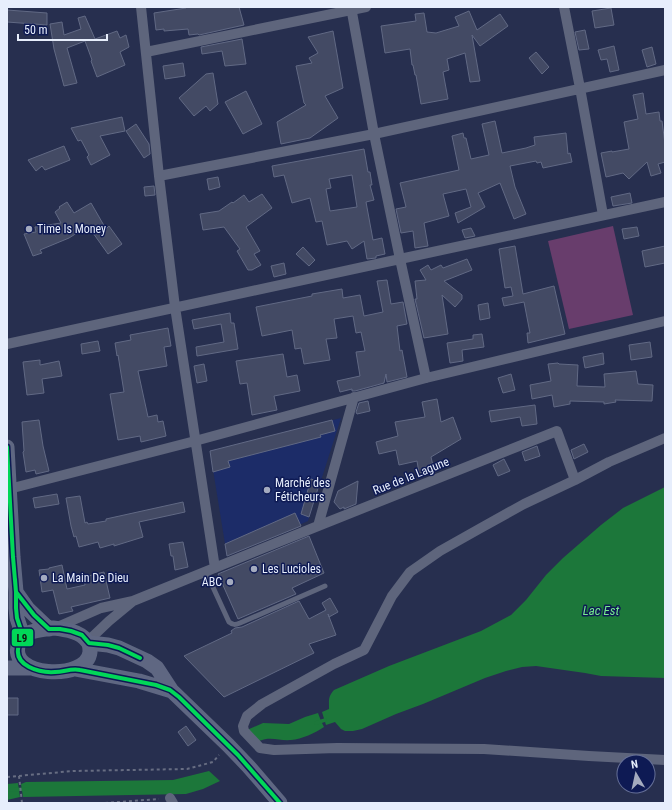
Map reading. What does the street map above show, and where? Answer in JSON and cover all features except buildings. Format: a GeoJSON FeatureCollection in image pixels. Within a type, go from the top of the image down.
{"type":"FeatureCollection","features":[{"type":"Feature","properties":{"kind":"main road"},"geometry":{"type":"LineString","coordinates":[[7,447],[16,592],[17,639],[19,642],[18,647],[20,660],[24,664],[37,670],[61,672],[75,669],[87,661],[90,653],[88,642]]}},
{"type":"Feature","properties":{"kind":"main road"},"geometry":{"type":"LineString","coordinates":[[16,592],[31,612],[51,629]]}},
{"type":"Feature","properties":{"kind":"main road"},"geometry":{"type":"LineString","coordinates":[[17,639],[32,632],[61,629],[75,632],[88,642],[119,648],[147,661],[157,668],[172,691],[233,750],[280,803]]}},
{"type":"Feature","properties":{"kind":"main road"},"geometry":{"type":"LineString","coordinates":[[7,668],[31,668]]}},
{"type":"Feature","properties":{"kind":"main road"},"geometry":{"type":"LineString","coordinates":[[75,669],[139,681],[172,691]]}},
{"type":"Feature","properties":{"kind":"street"},"geometry":{"type":"LineString","coordinates":[[142,7],[159,176],[175,307],[195,441],[211,570]]}},
{"type":"Feature","properties":{"kind":"street"},"geometry":{"type":"LineString","coordinates":[[146,52],[352,8],[366,7]]}},
{"type":"Feature","properties":{"kind":"street"},"geometry":{"type":"LineString","coordinates":[[564,7],[603,215]]}},
{"type":"Feature","properties":{"kind":"street"},"geometry":{"type":"LineString","coordinates":[[352,8],[374,134],[426,378]]}},
{"type":"Feature","properties":{"kind":"street"},"geometry":{"type":"LineString","coordinates":[[159,176],[374,134],[665,70]]}},
{"type":"Feature","properties":{"kind":"street"},"geometry":{"type":"LineString","coordinates":[[7,344],[665,202]]}},
{"type":"Feature","properties":{"kind":"street"},"geometry":{"type":"LineString","coordinates":[[9,489],[195,441],[426,378],[665,321]]}},
{"type":"Feature","properties":{"kind":"street"},"geometry":{"type":"LineString","coordinates":[[318,526],[354,397]]}},
{"type":"Feature","properties":{"kind":"street","name":"Rue de la Lagune"},"geometry":{"type":"LineString","coordinates":[[51,629],[101,608],[133,601],[557,432],[575,480]]}},
{"type":"Feature","properties":{"kind":"street"},"geometry":{"type":"LineString","coordinates":[[665,438],[608,462],[575,480],[524,504],[440,551],[410,572],[392,596],[364,650],[334,664],[262,704],[247,716],[243,726],[244,732],[260,748],[274,750],[337,748],[484,749],[665,760]]}},
{"type":"Feature","properties":{"kind":"street","name":"Rue de la Lagune"},"geometry":{"type":"LineString","coordinates":[[88,642],[109,621],[133,601]]}},
{"type":"Feature","properties":{"kind":"lane"},"geometry":{"type":"LineString","coordinates":[[211,570],[229,622],[236,625],[325,586]]}},
{"type":"Feature","properties":{"kind":"path"},"geometry":{"type":"LineString","coordinates":[[7,777],[73,771],[187,769],[214,762],[233,750]]}},
{"type":"Feature","properties":{"kind":"path"},"geometry":{"type":"LineString","coordinates":[[19,776],[22,803]]}},
{"type":"Feature","properties":{"kind":"path"},"geometry":{"type":"LineString","coordinates":[[105,803],[172,801]]}},
{"type":"Feature","properties":{"kind":"shaded area"},"geometry":{"type":"Polygon","coordinates":[[[613,226],[633,315],[569,329],[548,241],[613,226]]]}},
{"type":"Feature","properties":{"kind":"shaded area","name":"Marché des Féticheurs"},"geometry":{"type":"Polygon","coordinates":[[[341,418],[308,521],[227,556],[210,451],[341,418]]]}},
{"type":"Feature","properties":{"kind":"water","name":"Lac Est"},"geometry":{"type":"Polygon","coordinates":[[[665,487],[665,678],[601,676],[536,666],[522,667],[485,678],[362,729],[345,731],[335,722],[326,725],[322,712],[329,709],[329,698],[334,690],[389,666],[481,631],[511,615],[563,558],[601,525],[623,508],[665,487]]]}},
{"type":"Feature","properties":{"kind":"water"},"geometry":{"type":"Polygon","coordinates":[[[318,713],[324,727],[300,738],[291,740],[267,739],[259,741],[247,730],[263,723],[289,724],[318,713]]]}},
{"type":"Feature","properties":{"kind":"water"},"geometry":{"type":"Polygon","coordinates":[[[209,771],[220,781],[203,789],[186,794],[23,797],[21,784],[26,782],[173,780],[209,771]]]}},
{"type":"Feature","properties":{"kind":"water"},"geometry":{"type":"Polygon","coordinates":[[[18,783],[20,797],[7,800],[7,784],[18,783]]]}},
{"type":"Feature","properties":{"kind":"waterway"},"geometry":{"type":"LineString","coordinates":[[316,723],[325,720]]}},
{"type":"Feature","properties":{"kind":"waterway"},"geometry":{"type":"LineString","coordinates":[[7,790],[27,789]]}},
{"type":"Feature","properties":{"kind":"transit line","name":"L9"},"geometry":{"type":"LineString","coordinates":[[7,447],[16,608],[17,618],[23,636],[18,652],[23,663],[29,667],[42,671],[55,672],[77,670],[156,685],[170,690],[238,755],[280,803]]}},
{"type":"Feature","properties":{"kind":"transit line","name":"L9"},"geometry":{"type":"LineString","coordinates":[[15,579],[16,592],[34,615],[49,629],[71,631],[82,635],[89,643],[119,648],[140,658]]}},
{"type":"Feature","properties":{"kind":"place","name":"Time Is Money"},"geometry":{"type":"Point","coordinates":[29,229]}},
{"type":"Feature","properties":{"kind":"place","name":"Marché des Féticheurs"},"geometry":{"type":"Point","coordinates":[267,490]}},
{"type":"Feature","properties":{"kind":"place","name":"Les Lucioles"},"geometry":{"type":"Point","coordinates":[254,569]}},
{"type":"Feature","properties":{"kind":"place","name":"La Main De Dieu"},"geometry":{"type":"Point","coordinates":[44,578]}},
{"type":"Feature","properties":{"kind":"place","name":"ABC"},"geometry":{"type":"Point","coordinates":[230,582]}}]}
